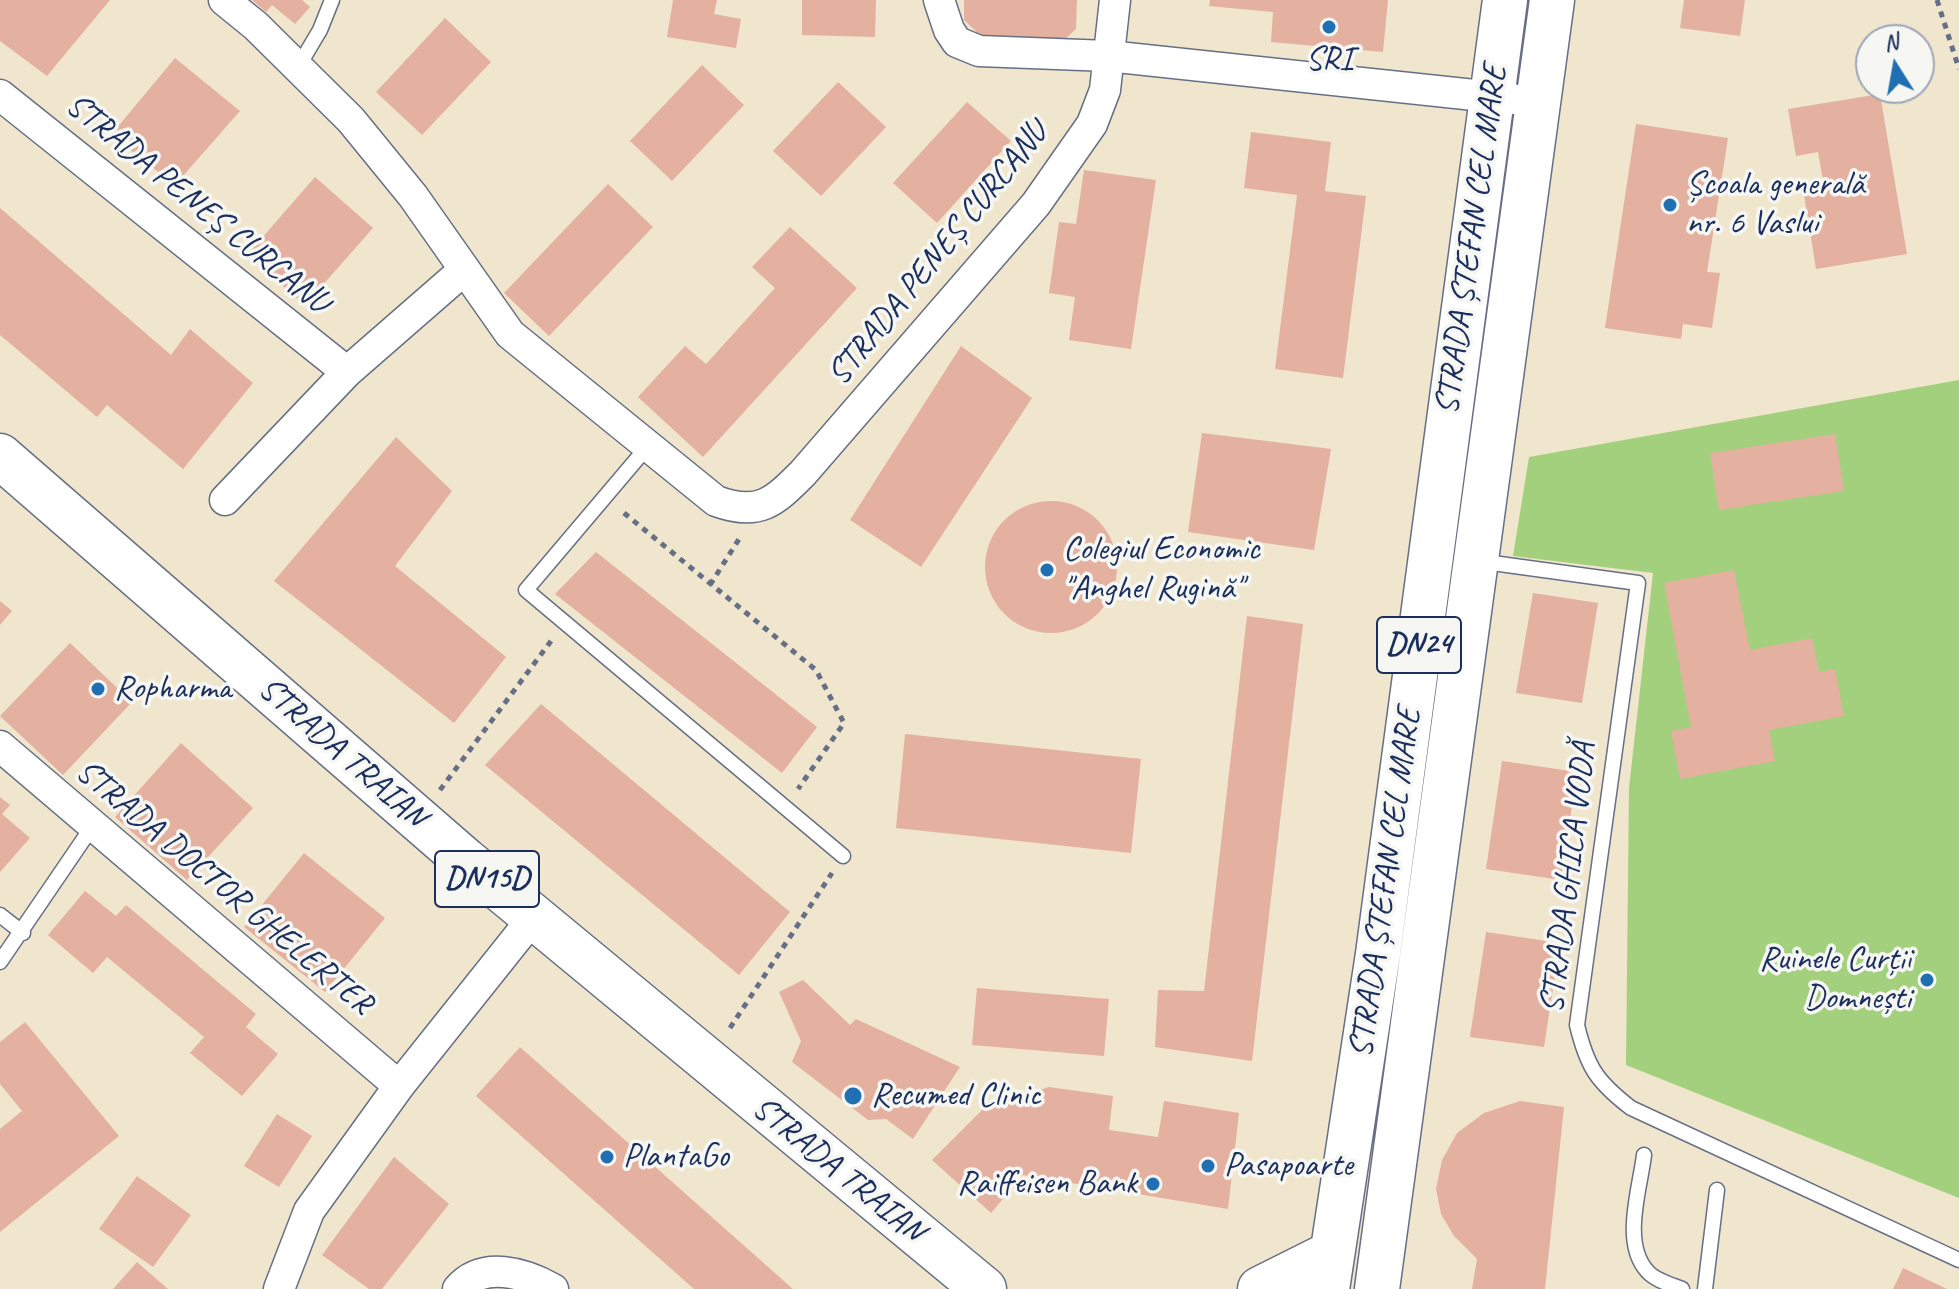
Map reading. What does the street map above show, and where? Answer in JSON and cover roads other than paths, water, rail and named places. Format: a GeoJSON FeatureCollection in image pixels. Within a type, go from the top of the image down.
{"type":"FeatureCollection","features":[{"type":"Feature","properties":{"kind":"main road","name":"STRADA ȘTEFAN CEL MARE"},"geometry":{"type":"LineString","coordinates":[[1330,1271],[1378,954],[1505,0]]}},
{"type":"Feature","properties":{"kind":"main road","name":"STRADA ȘTEFAN CEL MARE"},"geometry":{"type":"LineString","coordinates":[[1378,1287],[1552,0]]}},
{"type":"Feature","properties":{"kind":"main road","name":"STRADA TRAIAN"},"geometry":{"type":"LineString","coordinates":[[0,456],[533,918],[984,1289]]}},
{"type":"Feature","properties":{"kind":"main road"},"geometry":{"type":"LineString","coordinates":[[1260,1289],[1330,1271]]}},
{"type":"Feature","properties":{"kind":"street"},"geometry":{"type":"LineString","coordinates":[[224,0],[351,120],[413,196],[510,334],[656,454]]}},
{"type":"Feature","properties":{"kind":"street"},"geometry":{"type":"LineString","coordinates":[[939,0],[949,30],[957,42],[979,51],[1108,56],[1538,101]]}},
{"type":"Feature","properties":{"kind":"street","name":"STRADA PENEȘ CURCANU"},"geometry":{"type":"LineString","coordinates":[[656,454],[716,501],[737,509],[758,507],[778,499],[1036,204],[1092,124],[1105,90],[1115,0]]}},
{"type":"Feature","properties":{"kind":"street","name":"STRADA PENEȘ CURCANU"},"geometry":{"type":"LineString","coordinates":[[0,95],[347,372]]}},
{"type":"Feature","properties":{"kind":"street"},"geometry":{"type":"LineString","coordinates":[[225,500],[347,372],[464,270]]}},
{"type":"Feature","properties":{"kind":"street","name":"STRADA DOCTOR GHELERTER"},"geometry":{"type":"LineString","coordinates":[[0,746],[399,1086]]}},
{"type":"Feature","properties":{"kind":"street"},"geometry":{"type":"LineString","coordinates":[[279,1289],[309,1211],[399,1086],[533,918]]}},
{"type":"Feature","properties":{"kind":"street"},"geometry":{"type":"LineString","coordinates":[[458,1289],[482,1274],[509,1271],[531,1276],[553,1289]]}},
{"type":"Feature","properties":{"kind":"lane"},"geometry":{"type":"LineString","coordinates":[[298,67],[320,30],[332,0]]}},
{"type":"Feature","properties":{"kind":"lane"},"geometry":{"type":"LineString","coordinates":[[656,454],[526,590],[843,856]]}},
{"type":"Feature","properties":{"kind":"lane","name":"STRADA GHICA VODĂ"},"geometry":{"type":"LineString","coordinates":[[1475,561],[1638,583],[1577,1025],[1585,1060],[1604,1087],[1631,1108],[1959,1260]]}},
{"type":"Feature","properties":{"kind":"lane"},"geometry":{"type":"LineString","coordinates":[[0,962],[23,933],[92,827]]}},
{"type":"Feature","properties":{"kind":"lane"},"geometry":{"type":"LineString","coordinates":[[0,915],[23,933]]}},
{"type":"Feature","properties":{"kind":"lane"},"geometry":{"type":"LineString","coordinates":[[1644,1155],[1634,1228],[1637,1254],[1649,1274],[1682,1289]]}},
{"type":"Feature","properties":{"kind":"lane"},"geometry":{"type":"LineString","coordinates":[[1705,1289],[1717,1190]]}},
{"type":"Feature","properties":{"kind":"place","name":"SRI"},"geometry":{"type":"Point","coordinates":[1329,27]}},
{"type":"Feature","properties":{"kind":"place","name":"Școala generală nr. 6 Vaslui"},"geometry":{"type":"Point","coordinates":[1670,205]}},
{"type":"Feature","properties":{"kind":"place","name":"Colegiul Economic \"Anghel Rugină\""},"geometry":{"type":"Point","coordinates":[1047,570]}},
{"type":"Feature","properties":{"kind":"place","name":"Ropharma"},"geometry":{"type":"Point","coordinates":[98,689]}},
{"type":"Feature","properties":{"kind":"place","name":"Ruinele Curții Domnești"},"geometry":{"type":"Point","coordinates":[1927,980]}},
{"type":"Feature","properties":{"kind":"place","name":"Recumed Clinic"},"geometry":{"type":"Point","coordinates":[853,1096]}},
{"type":"Feature","properties":{"kind":"place","name":"PlantaGo"},"geometry":{"type":"Point","coordinates":[607,1157]}},
{"type":"Feature","properties":{"kind":"place","name":"Pasapoarte"},"geometry":{"type":"Point","coordinates":[1208,1166]}},
{"type":"Feature","properties":{"kind":"place","name":"Raiffeisen Bank"},"geometry":{"type":"Point","coordinates":[1153,1184]}}]}
